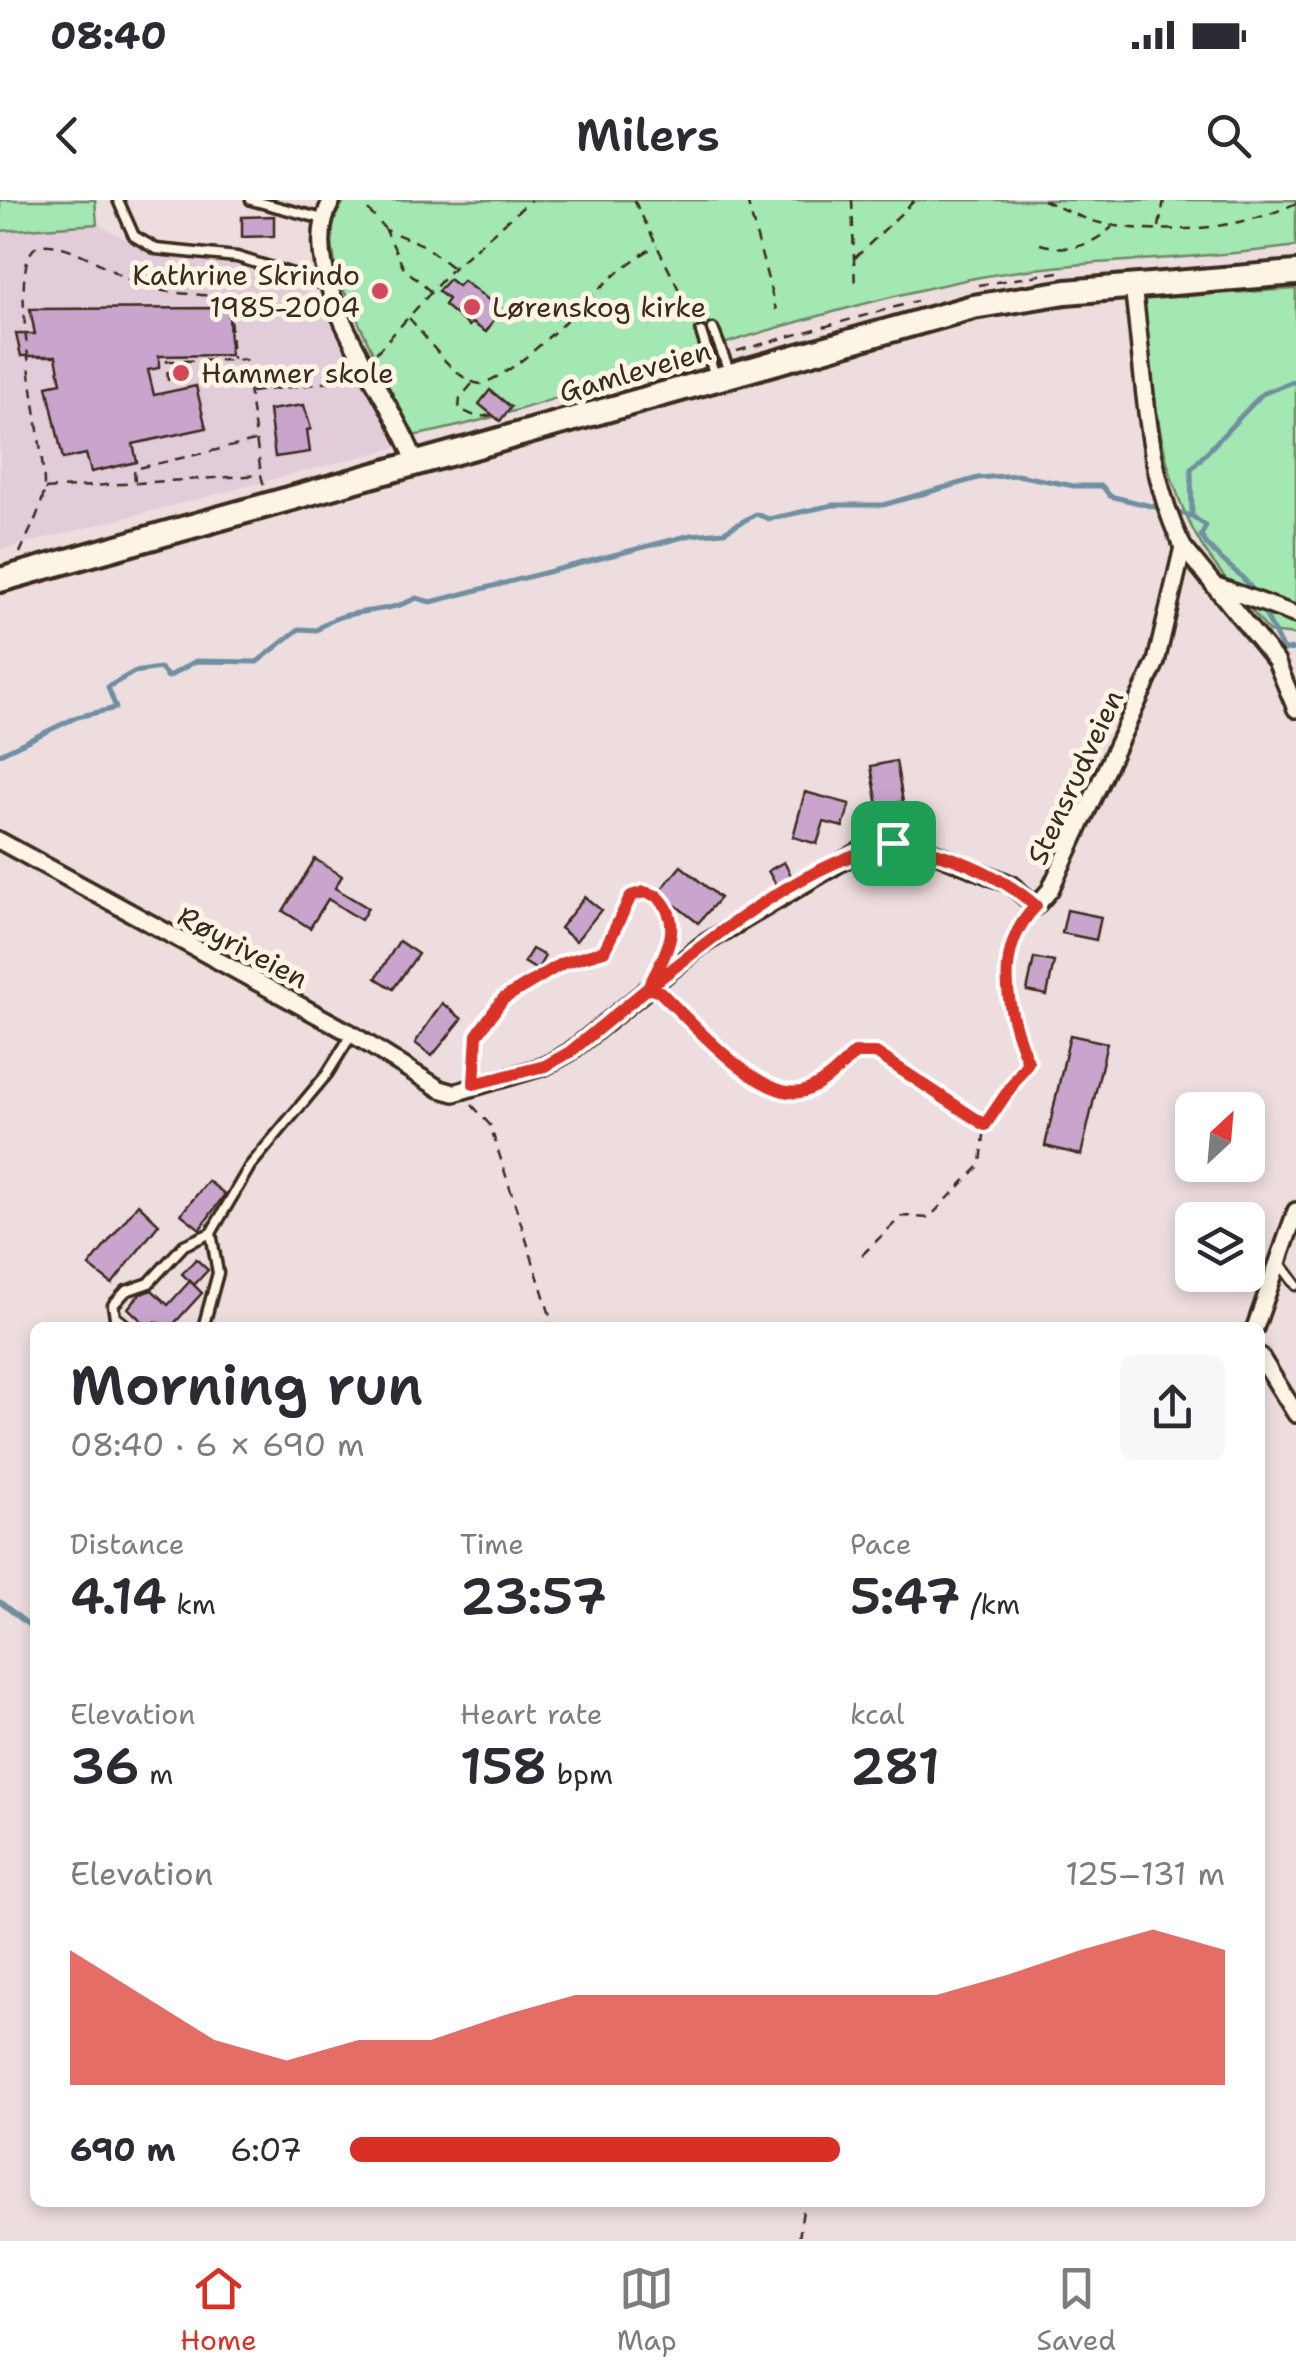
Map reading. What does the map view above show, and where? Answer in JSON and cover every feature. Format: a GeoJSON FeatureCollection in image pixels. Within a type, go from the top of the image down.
{"type":"FeatureCollection","features":[{"type":"Feature","properties":{"kind":"main road","name":"Gamleveien"},"geometry":{"type":"LineString","coordinates":[[0,580],[990,303],[1296,273]]}},
{"type":"Feature","properties":{"kind":"street"},"geometry":{"type":"LineString","coordinates":[[332,200],[323,219],[322,251],[328,285],[416,464]]}},
{"type":"Feature","properties":{"kind":"street"},"geometry":{"type":"LineString","coordinates":[[1133,287],[1159,477],[1183,547],[1276,662],[1296,710]]}},
{"type":"Feature","properties":{"kind":"street","name":"Stensrudveien"},"geometry":{"type":"LineString","coordinates":[[464,1089],[545,1066],[570,1052],[702,945],[860,851],[893,843],[974,866],[1010,884],[1036,906],[1050,890],[1156,662],[1183,547]]}},
{"type":"Feature","properties":{"kind":"street"},"geometry":{"type":"LineString","coordinates":[[1214,586],[1296,615]]}},
{"type":"Feature","properties":{"kind":"street","name":"Røyriveien"},"geometry":{"type":"LineString","coordinates":[[0,841],[352,1034],[440,1089],[464,1089]]}},
{"type":"Feature","properties":{"kind":"street"},"geometry":{"type":"LineString","coordinates":[[1257,1322],[1296,1211]]}},
{"type":"Feature","properties":{"kind":"street"},"geometry":{"type":"LineString","coordinates":[[1265,1364],[1296,1414]]}},
{"type":"Feature","properties":{"kind":"lane"},"geometry":{"type":"LineString","coordinates":[[118,200],[134,236],[156,249],[236,257],[328,285]]}},
{"type":"Feature","properties":{"kind":"lane"},"geometry":{"type":"LineString","coordinates":[[250,200],[323,219]]}},
{"type":"Feature","properties":{"kind":"lane"},"geometry":{"type":"LineString","coordinates":[[713,329],[723,376]]}},
{"type":"Feature","properties":{"kind":"lane"},"geometry":{"type":"LineString","coordinates":[[702,332],[723,376]]}},
{"type":"Feature","properties":{"kind":"lane"},"geometry":{"type":"LineString","coordinates":[[1028,1062],[1008,1002],[1007,971],[1020,921],[1036,906]]}},
{"type":"Feature","properties":{"kind":"lane"},"geometry":{"type":"LineString","coordinates":[[464,1089],[477,1035],[503,999],[563,963],[600,954],[612,939],[616,924]]}},
{"type":"Feature","properties":{"kind":"lane"},"geometry":{"type":"LineString","coordinates":[[122,1322],[113,1305],[126,1292],[148,1283],[184,1245],[211,1233],[250,1166],[327,1074],[352,1034]]}},
{"type":"Feature","properties":{"kind":"lane"},"geometry":{"type":"LineString","coordinates":[[206,1322],[218,1273],[211,1233]]}},
{"type":"Feature","properties":{"kind":"lane"},"geometry":{"type":"LineString","coordinates":[[1276,1259],[1296,1284]]}},
{"type":"Feature","properties":{"kind":"path"},"geometry":{"type":"LineString","coordinates":[[250,392],[369,370],[453,268],[529,200]]}},
{"type":"Feature","properties":{"kind":"path"},"geometry":{"type":"LineString","coordinates":[[634,200],[702,332]]}},
{"type":"Feature","properties":{"kind":"path"},"geometry":{"type":"LineString","coordinates":[[748,200],[776,310]]}},
{"type":"Feature","properties":{"kind":"path"},"geometry":{"type":"LineString","coordinates":[[852,200],[856,290]]}},
{"type":"Feature","properties":{"kind":"path"},"geometry":{"type":"LineString","coordinates":[[854,258],[915,200]]}},
{"type":"Feature","properties":{"kind":"path"},"geometry":{"type":"LineString","coordinates":[[1043,200],[1114,226],[1159,227],[1238,220],[1296,202]]}},
{"type":"Feature","properties":{"kind":"path"},"geometry":{"type":"LineString","coordinates":[[1159,227],[1164,200]]}},
{"type":"Feature","properties":{"kind":"path"},"geometry":{"type":"LineString","coordinates":[[368,210],[386,230],[403,268],[431,292]]}},
{"type":"Feature","properties":{"kind":"path"},"geometry":{"type":"LineString","coordinates":[[1040,244],[1072,249],[1100,239],[1114,226]]}},
{"type":"Feature","properties":{"kind":"path"},"geometry":{"type":"LineString","coordinates":[[386,230],[422,245],[453,268]]}},
{"type":"Feature","properties":{"kind":"path"},"geometry":{"type":"LineString","coordinates":[[20,256],[29,248],[50,245],[146,286],[212,293],[229,299],[233,302],[233,360]]}},
{"type":"Feature","properties":{"kind":"path"},"geometry":{"type":"LineString","coordinates":[[494,416],[477,416],[459,409],[460,398],[473,383],[491,381],[624,267],[657,246]]}},
{"type":"Feature","properties":{"kind":"path"},"geometry":{"type":"LineString","coordinates":[[409,318],[473,383]]}},
{"type":"Feature","properties":{"kind":"path"},"geometry":{"type":"LineString","coordinates":[[168,381],[167,361],[245,360],[264,487]]}},
{"type":"Feature","properties":{"kind":"path"},"geometry":{"type":"LineString","coordinates":[[20,553],[44,489],[28,412]]}},
{"type":"Feature","properties":{"kind":"path"},"geometry":{"type":"LineString","coordinates":[[135,481],[134,469],[256,441]]}},
{"type":"Feature","properties":{"kind":"path"},"geometry":{"type":"LineString","coordinates":[[44,489],[261,475]]}},
{"type":"Feature","properties":{"kind":"path"},"geometry":{"type":"LineString","coordinates":[[616,924],[627,900],[636,893],[657,896],[668,908],[672,934],[648,988],[660,992],[749,1075],[791,1094],[827,1079],[855,1053],[876,1053],[985,1125]]}},
{"type":"Feature","properties":{"kind":"path"},"geometry":{"type":"LineString","coordinates":[[862,1255],[902,1216],[930,1218],[981,1164],[985,1125],[1028,1062]]}},
{"type":"Feature","properties":{"kind":"path"},"geometry":{"type":"LineString","coordinates":[[464,1089],[490,1125],[552,1322]]}},
{"type":"Feature","properties":{"kind":"path"},"geometry":{"type":"LineString","coordinates":[[799,2239],[803,2207]]}},
{"type":"Feature","properties":{"kind":"shaded area","name":"Hammer skole"},"geometry":{"type":"Polygon","coordinates":[[[97,224],[154,254],[235,265],[325,299],[398,447],[0,550],[0,231],[97,224]]]}},
{"type":"Feature","properties":{"kind":"green space"},"geometry":{"type":"Polygon","coordinates":[[[0,200],[95,200],[97,224],[0,231],[0,200]]]}},
{"type":"Feature","properties":{"kind":"green space"},"geometry":{"type":"Polygon","coordinates":[[[346,200],[1296,200],[1296,246],[1047,268],[965,280],[795,323],[520,409],[412,436],[338,278],[333,227],[346,200]]]}},
{"type":"Feature","properties":{"kind":"green space"},"geometry":{"type":"Polygon","coordinates":[[[1296,289],[1296,635],[1269,632],[1209,557],[1187,517],[1159,425],[1144,298],[1296,289]]]}},
{"type":"Feature","properties":{"kind":"building"},"geometry":{"type":"Polygon","coordinates":[[[274,216],[274,236],[242,237],[242,217],[274,216]]]}},
{"type":"Feature","properties":{"kind":"building","name":"Lørenskog kirke"},"geometry":{"type":"Polygon","coordinates":[[[449,279],[458,286],[463,281],[501,309],[486,332],[472,323],[469,326],[444,305],[448,299],[438,291],[449,279]]]}},
{"type":"Feature","properties":{"kind":"building"},"geometry":{"type":"Polygon","coordinates":[[[229,308],[230,355],[159,356],[159,368],[148,370],[154,395],[196,386],[206,428],[133,444],[137,462],[91,472],[86,454],[63,459],[47,386],[61,383],[56,356],[21,356],[16,334],[35,334],[30,309],[229,308]]]}},
{"type":"Feature","properties":{"kind":"building"},"geometry":{"type":"Polygon","coordinates":[[[490,390],[511,407],[500,421],[479,404],[490,390]]]}},
{"type":"Feature","properties":{"kind":"building"},"geometry":{"type":"Polygon","coordinates":[[[304,405],[311,429],[307,430],[310,452],[275,457],[269,410],[304,405]]]}},
{"type":"Feature","properties":{"kind":"building"},"geometry":{"type":"Polygon","coordinates":[[[896,761],[903,802],[878,806],[871,766],[896,761]]]}},
{"type":"Feature","properties":{"kind":"building"},"geometry":{"type":"Polygon","coordinates":[[[805,792],[850,804],[843,827],[824,822],[817,844],[793,837],[805,792]]]}},
{"type":"Feature","properties":{"kind":"building"},"geometry":{"type":"Polygon","coordinates":[[[315,859],[342,876],[335,888],[368,908],[361,920],[328,899],[310,928],[283,911],[315,859]]]}},
{"type":"Feature","properties":{"kind":"building"},"geometry":{"type":"Polygon","coordinates":[[[784,862],[792,877],[777,886],[768,871],[784,862]]]}},
{"type":"Feature","properties":{"kind":"building"},"geometry":{"type":"Polygon","coordinates":[[[681,866],[720,898],[698,923],[659,892],[681,866]]]}},
{"type":"Feature","properties":{"kind":"building"},"geometry":{"type":"Polygon","coordinates":[[[585,897],[601,910],[576,941],[560,928],[585,897]]]}},
{"type":"Feature","properties":{"kind":"building"},"geometry":{"type":"Polygon","coordinates":[[[1067,910],[1101,917],[1096,940],[1062,933],[1067,910]]]}},
{"type":"Feature","properties":{"kind":"building"},"geometry":{"type":"Polygon","coordinates":[[[399,941],[418,954],[393,989],[376,978],[399,941]]]}},
{"type":"Feature","properties":{"kind":"building"},"geometry":{"type":"Polygon","coordinates":[[[532,949],[545,956],[537,970],[524,962],[532,949]]]}},
{"type":"Feature","properties":{"kind":"building"},"geometry":{"type":"Polygon","coordinates":[[[1034,958],[1054,962],[1047,995],[1027,991],[1034,958]]]}},
{"type":"Feature","properties":{"kind":"building"},"geometry":{"type":"Polygon","coordinates":[[[442,1003],[462,1019],[432,1056],[415,1043],[442,1003]]]}},
{"type":"Feature","properties":{"kind":"building"},"geometry":{"type":"Polygon","coordinates":[[[1070,1035],[1107,1043],[1081,1155],[1045,1146],[1070,1035]]]}},
{"type":"Feature","properties":{"kind":"building"},"geometry":{"type":"Polygon","coordinates":[[[208,1181],[225,1194],[200,1229],[181,1214],[208,1181]]]}},
{"type":"Feature","properties":{"kind":"building"},"geometry":{"type":"Polygon","coordinates":[[[138,1204],[159,1224],[112,1284],[89,1266],[138,1204]]]}},
{"type":"Feature","properties":{"kind":"building"},"geometry":{"type":"Polygon","coordinates":[[[196,1259],[208,1270],[194,1285],[182,1274],[196,1259]]]}},
{"type":"Feature","properties":{"kind":"building"},"geometry":{"type":"Polygon","coordinates":[[[190,1281],[202,1293],[175,1322],[143,1322],[128,1308],[140,1294],[152,1290],[168,1305],[190,1281]]]}},
{"type":"Feature","properties":{"kind":"waterway"},"geometry":{"type":"LineString","coordinates":[[1192,516],[1191,469],[1262,394],[1296,381]]}},
{"type":"Feature","properties":{"kind":"waterway"},"geometry":{"type":"LineString","coordinates":[[0,754],[77,717],[116,708],[108,687],[134,672],[160,668],[168,677],[196,661],[257,662],[299,629],[317,630],[340,617],[390,608],[416,598],[431,602],[691,535],[724,532],[756,514],[769,519],[833,505],[883,505],[978,478],[1017,475],[1074,486],[1102,486],[1110,496],[1192,516],[1206,526],[1201,536],[1207,545],[1244,579],[1256,596]]}},
{"type":"Feature","properties":{"kind":"waterway"},"geometry":{"type":"LineString","coordinates":[[1261,606],[1283,650],[1296,649]]}},
{"type":"Feature","properties":{"kind":"waterway"},"geometry":{"type":"LineString","coordinates":[[0,1602],[30,1626]]}},
{"type":"Feature","properties":{"kind":"place","name":"Kathrine Skrindo 1985-2004"},"geometry":{"type":"Point","coordinates":[380,291]}},
{"type":"Feature","properties":{"kind":"place","name":"Lørenskog kirke"},"geometry":{"type":"Point","coordinates":[472,307]}},
{"type":"Feature","properties":{"kind":"place","name":"Hammer skole"},"geometry":{"type":"Point","coordinates":[181,373]}},
{"type":"Feature","properties":{"kind":"route"},"geometry":{"type":"LineString","coordinates":[[893,843],[860,851],[794,887],[702,945],[648,988],[662,961],[673,922],[668,908],[657,896],[636,893],[624,905],[604,951],[548,970],[503,999],[485,1020],[474,1046],[474,1084],[545,1066],[594,1037],[648,988],[660,992],[749,1075],[770,1086],[791,1094],[808,1090],[827,1079],[855,1053],[876,1053],[985,1125],[1028,1062],[1008,1002],[1007,971],[1020,921],[1036,906],[1010,884],[974,866],[893,843]]}}]}
